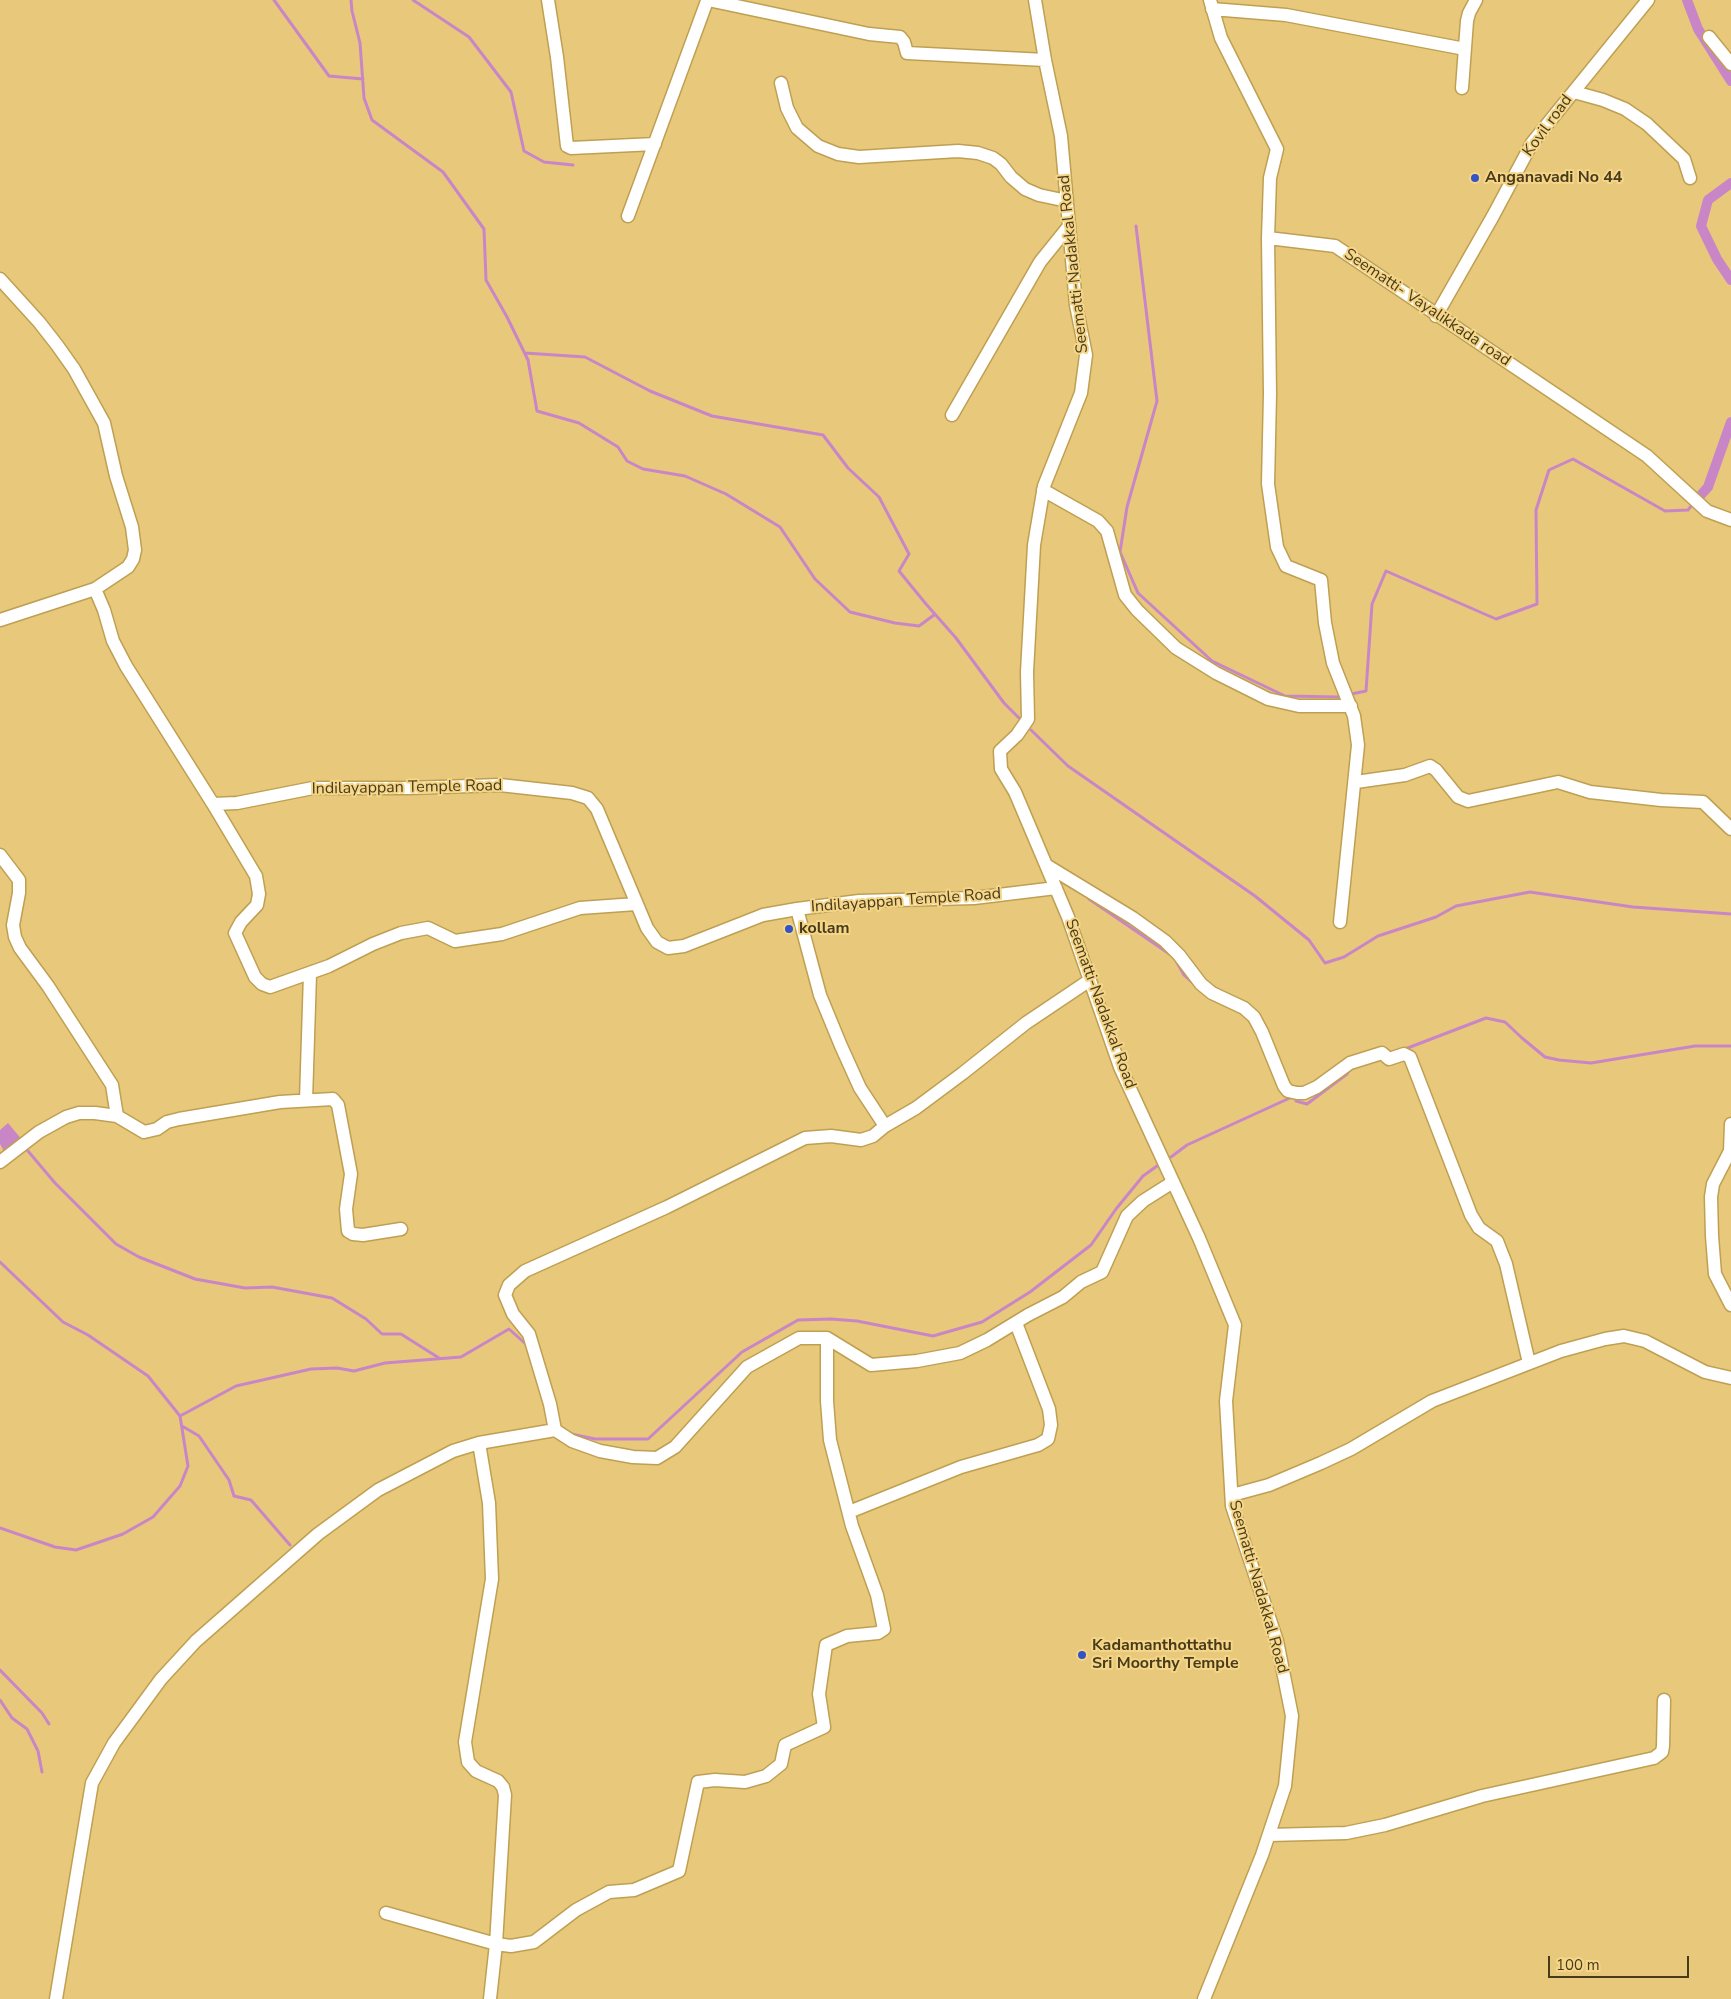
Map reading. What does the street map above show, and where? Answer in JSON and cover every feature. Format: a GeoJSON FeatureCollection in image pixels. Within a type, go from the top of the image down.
{"type":"FeatureCollection","features":[{"type":"Feature","properties":{"kind":"street"},"geometry":{"type":"LineString","coordinates":[[548,0],[557,57],[567,146],[571,148],[655,144]]}},
{"type":"Feature","properties":{"kind":"street"},"geometry":{"type":"LineString","coordinates":[[628,216],[707,0],[869,34],[900,37],[904,42],[907,53],[1044,60]]}},
{"type":"Feature","properties":{"kind":"street","name":"Seematti-Nadakkal Road"},"geometry":{"type":"LineString","coordinates":[[1036,0],[1044,60],[1061,136],[1076,305],[1086,355],[1081,394],[1043,490],[1034,545],[1026,672],[1028,719],[1016,735],[1000,751],[1001,769],[1015,792],[1056,888],[1120,1066],[1199,1238],[1235,1325],[1226,1401],[1232,1506],[1277,1641],[1292,1716],[1286,1786],[1204,1999]]}},
{"type":"Feature","properties":{"kind":"street"},"geometry":{"type":"LineString","coordinates":[[1462,88],[1467,21],[1476,0]]}},
{"type":"Feature","properties":{"kind":"street","name":"Kovil road"},"geometry":{"type":"LineString","coordinates":[[1436,316],[1532,143],[1648,0]]}},
{"type":"Feature","properties":{"kind":"street"},"geometry":{"type":"LineString","coordinates":[[1340,922],[1356,782],[1358,745],[1354,716],[1333,662],[1325,623],[1321,580],[1286,566],[1277,547],[1268,484],[1270,394],[1268,238],[1270,178],[1277,149],[1221,38],[1211,4],[1286,15],[1465,49]]}},
{"type":"Feature","properties":{"kind":"street"},"geometry":{"type":"LineString","coordinates":[[1709,38],[1731,64]]}},
{"type":"Feature","properties":{"kind":"street"},"geometry":{"type":"LineString","coordinates":[[781,83],[787,108],[796,128],[818,146],[838,154],[859,157],[958,151],[978,153],[993,158],[1001,164],[1011,177],[1025,189],[1038,195],[1067,201]]}},
{"type":"Feature","properties":{"kind":"street"},"geometry":{"type":"LineString","coordinates":[[1574,92],[1603,100],[1625,110],[1647,124],[1684,159],[1690,178]]}},
{"type":"Feature","properties":{"kind":"street"},"geometry":{"type":"LineString","coordinates":[[952,415],[1040,262],[1069,226]]}},
{"type":"Feature","properties":{"kind":"street","name":"Seematti- Vayalikkada road"},"geometry":{"type":"LineString","coordinates":[[1268,238],[1335,246],[1436,316],[1647,456],[1707,511],[1731,520]]}},
{"type":"Feature","properties":{"kind":"street"},"geometry":{"type":"LineString","coordinates":[[0,279],[57,345],[74,369],[104,423],[116,476],[132,527],[136,550],[134,559],[128,567],[95,589],[0,620]]}},
{"type":"Feature","properties":{"kind":"street"},"geometry":{"type":"LineString","coordinates":[[1043,490],[1098,520],[1107,531],[1125,595],[1137,610],[1176,648],[1216,673],[1268,699],[1299,706],[1351,706]]}},
{"type":"Feature","properties":{"kind":"street"},"geometry":{"type":"LineString","coordinates":[[95,589],[104,610],[113,641],[126,666],[256,876],[259,894],[257,905],[241,922],[235,933],[255,977],[262,984],[270,987],[310,974],[401,933],[428,928],[455,941],[502,934],[580,908],[636,904]]}},
{"type":"Feature","properties":{"kind":"street"},"geometry":{"type":"LineString","coordinates":[[1356,782],[1405,775],[1430,766],[1436,770],[1458,797],[1468,801],[1558,782],[1590,792],[1661,800],[1703,802],[1731,829]]}},
{"type":"Feature","properties":{"kind":"street","name":"Indilayappan Temple Road"},"geometry":{"type":"LineString","coordinates":[[213,804],[237,803],[313,788],[409,788],[500,784],[572,793],[588,798],[597,809],[647,928],[657,942],[668,948],[684,946],[763,915],[797,909],[859,901],[974,898],[1056,888]]}},
{"type":"Feature","properties":{"kind":"street"},"geometry":{"type":"LineString","coordinates":[[0,855],[19,880],[19,893],[13,925],[15,937],[20,948],[48,986],[112,1084],[117,1116]]}},
{"type":"Feature","properties":{"kind":"street"},"geometry":{"type":"LineString","coordinates":[[1046,865],[1149,929],[1179,955],[1201,984],[1212,993],[1244,1008],[1254,1017],[1284,1086],[1288,1091],[1296,1094],[1304,1093],[1317,1087],[1350,1063],[1382,1053],[1389,1059],[1404,1054],[1410,1057],[1471,1216],[1479,1228],[1497,1241],[1503,1256],[1529,1364]]}},
{"type":"Feature","properties":{"kind":"street"},"geometry":{"type":"LineString","coordinates":[[797,909],[820,995],[837,1038],[860,1088],[885,1126]]}},
{"type":"Feature","properties":{"kind":"street"},"geometry":{"type":"LineString","coordinates":[[306,1100],[310,974]]}},
{"type":"Feature","properties":{"kind":"street"},"geometry":{"type":"LineString","coordinates":[[555,1430],[550,1404],[529,1334],[513,1314],[505,1295],[510,1285],[525,1271],[667,1207],[805,1138],[831,1136],[861,1140],[873,1136],[964,1073],[1026,1023],[1090,980]]}},
{"type":"Feature","properties":{"kind":"street"},"geometry":{"type":"LineString","coordinates":[[0,1162],[39,1132],[66,1117],[79,1113],[117,1116],[144,1132],[157,1129],[167,1122],[179,1119],[280,1102],[333,1099],[338,1104],[351,1174],[346,1210],[348,1231],[353,1234],[363,1235],[401,1229]]}},
{"type":"Feature","properties":{"kind":"street"},"geometry":{"type":"LineString","coordinates":[[1731,1124],[1730,1151],[1713,1184],[1711,1197],[1715,1274],[1731,1305]]}},
{"type":"Feature","properties":{"kind":"street"},"geometry":{"type":"LineString","coordinates":[[56,1999],[92,1783],[114,1743],[161,1679],[196,1641],[326,1528],[378,1490],[453,1451],[480,1443],[555,1430],[572,1441],[600,1451],[633,1457],[657,1458],[675,1447],[747,1367],[799,1338],[827,1338],[871,1365],[917,1361],[960,1353],[988,1340],[1063,1297],[1081,1282],[1102,1272],[1127,1216],[1143,1201],[1174,1182]]}},
{"type":"Feature","properties":{"kind":"street"},"geometry":{"type":"LineString","coordinates":[[848,1512],[961,1467],[1038,1445],[1048,1439],[1051,1426],[1049,1409],[1016,1323]]}},
{"type":"Feature","properties":{"kind":"street"},"geometry":{"type":"LineString","coordinates":[[1232,1495],[1269,1485],[1321,1464],[1351,1449],[1432,1402],[1561,1351],[1605,1339],[1624,1336],[1645,1341],[1705,1372],[1731,1378]]}},
{"type":"Feature","properties":{"kind":"street"},"geometry":{"type":"LineString","coordinates":[[386,1913],[496,1944],[511,1946],[534,1942],[576,1910],[609,1892],[634,1890],[679,1871],[698,1782],[715,1780],[744,1782],[758,1780],[781,1764],[785,1745],[824,1727],[819,1694],[826,1645],[847,1636],[878,1633],[884,1629],[877,1595],[848,1512],[830,1440],[826,1401],[827,1338]]}},
{"type":"Feature","properties":{"kind":"street"},"geometry":{"type":"LineString","coordinates":[[480,1443],[489,1503],[492,1579],[464,1742],[468,1762],[476,1771],[498,1781],[503,1787],[505,1795],[496,1944],[490,1999]]}},
{"type":"Feature","properties":{"kind":"street"},"geometry":{"type":"LineString","coordinates":[[1269,1834],[1346,1833],[1422,1815],[1482,1796],[1654,1758],[1662,1752],[1664,1700]]}},
{"type":"Feature","properties":{"kind":"shaded area"},"geometry":{"type":"Polygon","coordinates":[[[8,1123],[23,1141],[5,1153],[0,1144],[0,1130],[8,1123]]]}},
{"type":"Feature","properties":{"kind":"waterway"},"geometry":{"type":"LineString","coordinates":[[274,0],[329,76],[363,79]]}},
{"type":"Feature","properties":{"kind":"waterway"},"geometry":{"type":"LineString","coordinates":[[351,0],[360,43],[364,98],[372,120],[443,172],[484,229],[486,280],[528,360],[537,411],[579,423],[618,447],[627,461],[643,469],[685,476],[726,494],[780,527],[815,579],[850,612],[895,623],[919,626],[934,615]]}},
{"type":"Feature","properties":{"kind":"waterway"},"geometry":{"type":"LineString","coordinates":[[413,0],[469,37],[511,92],[524,151],[544,162],[573,165]]}},
{"type":"Feature","properties":{"kind":"waterway"},"geometry":{"type":"LineString","coordinates":[[1687,0],[1698,29],[1731,81]]}},
{"type":"Feature","properties":{"kind":"waterway"},"geometry":{"type":"LineString","coordinates":[[1731,183],[1708,200],[1701,226],[1717,259],[1731,280]]}},
{"type":"Feature","properties":{"kind":"waterway"},"geometry":{"type":"LineString","coordinates":[[1136,226],[1157,401],[1127,507],[1120,552],[1138,593],[1212,661],[1285,696],[1339,697]]}},
{"type":"Feature","properties":{"kind":"waterway"},"geometry":{"type":"LineString","coordinates":[[525,353],[585,357],[650,391],[712,416],[823,435],[848,468],[879,497],[909,554],[899,571],[956,638],[1004,703],[1019,718]]}},
{"type":"Feature","properties":{"kind":"waterway"},"geometry":{"type":"LineString","coordinates":[[1699,497],[1708,487],[1731,422]]}},
{"type":"Feature","properties":{"kind":"waterway"},"geometry":{"type":"LineString","coordinates":[[1351,694],[1366,691],[1372,604],[1386,571],[1496,619],[1537,604],[1536,510],[1549,470],[1573,459],[1665,511],[1688,510],[1692,505]]}},
{"type":"Feature","properties":{"kind":"waterway"},"geometry":{"type":"LineString","coordinates":[[1031,730],[1068,766],[1255,896],[1309,940],[1325,963],[1344,957],[1378,936],[1436,917],[1456,906],[1530,892],[1633,907],[1731,914]]}},
{"type":"Feature","properties":{"kind":"waterway"},"geometry":{"type":"LineString","coordinates":[[1089,899],[1171,955]]}},
{"type":"Feature","properties":{"kind":"waterway"},"geometry":{"type":"LineString","coordinates":[[1175,959],[1184,975],[1194,984]]}},
{"type":"Feature","properties":{"kind":"waterway"},"geometry":{"type":"LineString","coordinates":[[1405,1049],[1486,1018],[1505,1022],[1545,1057],[1559,1060],[1591,1063],[1695,1046],[1731,1046]]}},
{"type":"Feature","properties":{"kind":"waterway"},"geometry":{"type":"LineString","coordinates":[[1296,1101],[1307,1104],[1347,1074],[1350,1069]]}},
{"type":"Feature","properties":{"kind":"waterway"},"geometry":{"type":"LineString","coordinates":[[1171,1157],[1187,1145],[1292,1097]]}},
{"type":"Feature","properties":{"kind":"waterway"},"geometry":{"type":"LineString","coordinates":[[28,1151],[55,1183],[116,1244],[139,1257],[195,1279],[245,1288],[272,1287],[332,1298],[366,1319],[382,1334],[401,1334],[439,1358]]}},
{"type":"Feature","properties":{"kind":"waterway"},"geometry":{"type":"LineString","coordinates":[[571,1434],[595,1439],[648,1439],[742,1352],[798,1320],[831,1319],[857,1321],[933,1336],[982,1322],[1030,1292],[1091,1245],[1116,1209],[1143,1176],[1157,1166]]}},
{"type":"Feature","properties":{"kind":"waterway"},"geometry":{"type":"LineString","coordinates":[[0,1262],[63,1322],[88,1335],[148,1376],[180,1416],[236,1386],[311,1369],[337,1368],[354,1371],[385,1363],[461,1357],[509,1329],[528,1346]]}},
{"type":"Feature","properties":{"kind":"waterway"},"geometry":{"type":"LineString","coordinates":[[0,1528],[55,1547],[76,1550],[123,1534],[153,1517],[180,1486],[188,1466],[180,1416]]}},
{"type":"Feature","properties":{"kind":"waterway"},"geometry":{"type":"LineString","coordinates":[[182,1426],[199,1436],[229,1480],[234,1496],[251,1500],[290,1545]]}},
{"type":"Feature","properties":{"kind":"waterway"},"geometry":{"type":"LineString","coordinates":[[0,1670],[42,1713],[49,1724]]}},
{"type":"Feature","properties":{"kind":"waterway"},"geometry":{"type":"LineString","coordinates":[[0,1700],[12,1718],[27,1729],[38,1751],[42,1772]]}},
{"type":"Feature","properties":{"kind":"place","name":"Anganavadi No 44"},"geometry":{"type":"Point","coordinates":[1475,178]}},
{"type":"Feature","properties":{"kind":"place","name":"kollam"},"geometry":{"type":"Point","coordinates":[789,929]}},
{"type":"Feature","properties":{"kind":"place","name":"Kadamanthottathu Sri Moorthy Temple"},"geometry":{"type":"Point","coordinates":[1082,1655]}}]}
